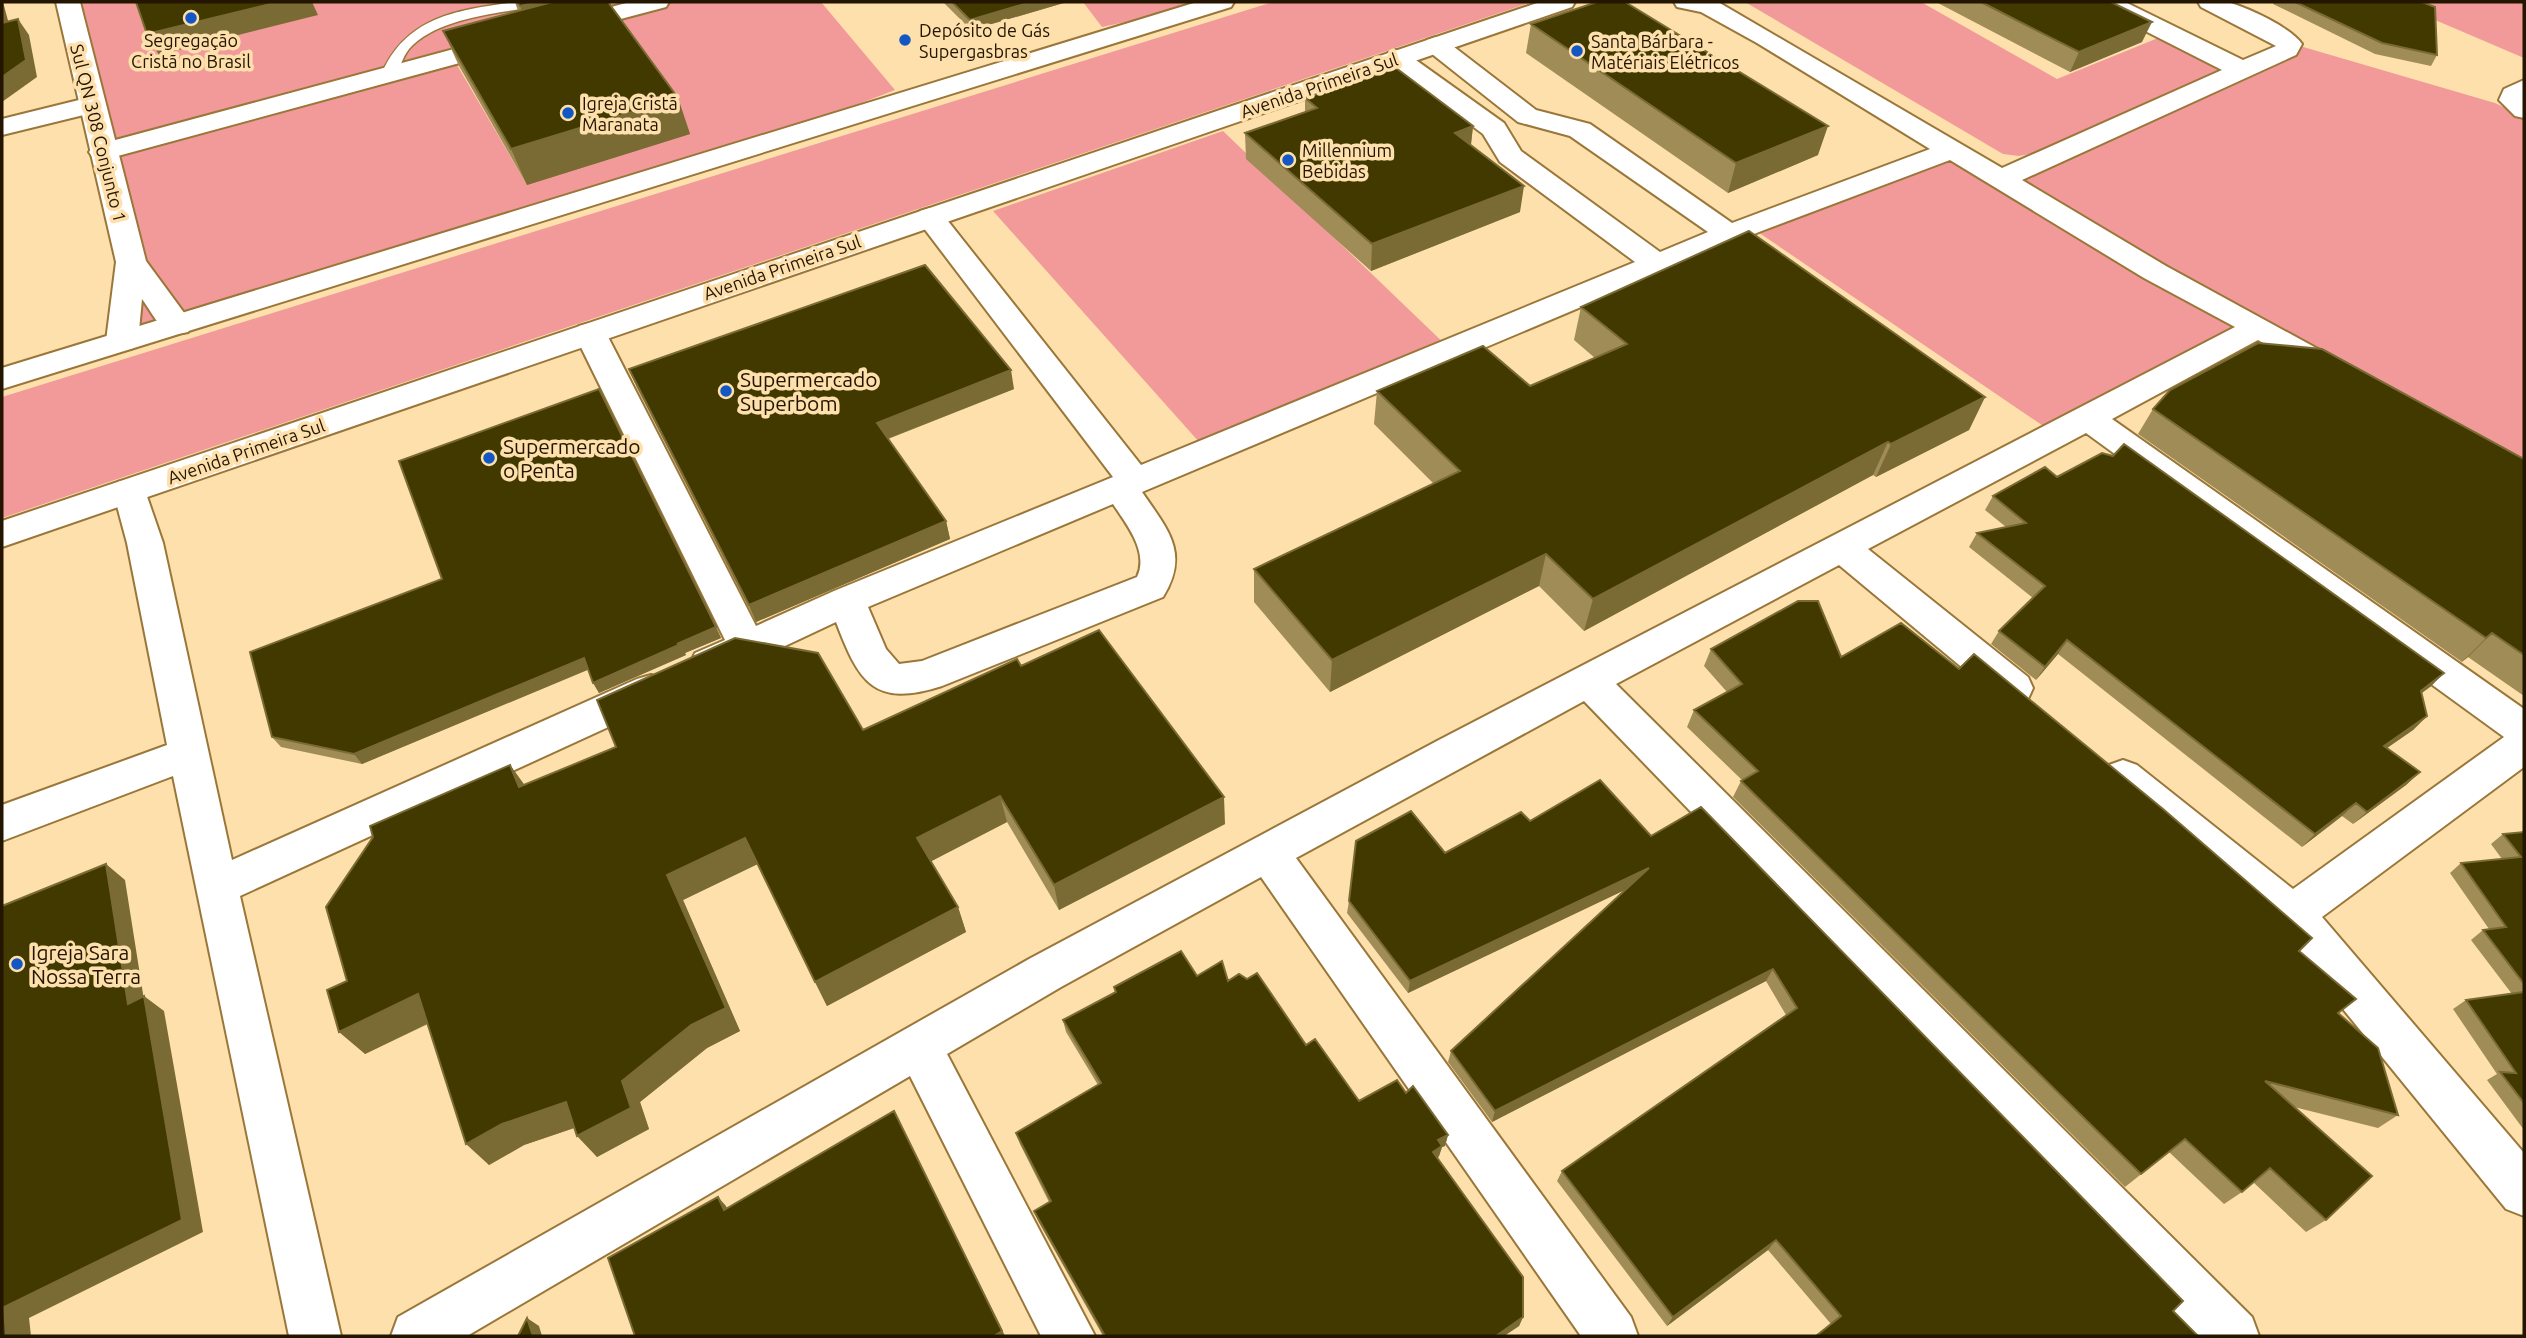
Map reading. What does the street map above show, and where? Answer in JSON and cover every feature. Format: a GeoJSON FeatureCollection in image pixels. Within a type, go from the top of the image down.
{"type":"FeatureCollection","features":[{"type":"Feature","properties":{"kind":"street","name":"Sul QN 308 Conjunto 1"},"geometry":{"type":"LineString","coordinates":[[70,2],[91,105],[131,262],[122,341]]}},
{"type":"Feature","properties":{"kind":"street"},"geometry":{"type":"LineString","coordinates":[[103,152],[657,2]]}},
{"type":"Feature","properties":{"kind":"street"},"geometry":{"type":"LineString","coordinates":[[2,379],[1222,2]]}},
{"type":"Feature","properties":{"kind":"street","name":"Avenida Primeira Sul"},"geometry":{"type":"LineString","coordinates":[[2,534],[1563,2]]}},
{"type":"Feature","properties":{"kind":"street"},"geometry":{"type":"LineString","coordinates":[[2107,2],[2242,70]]}},
{"type":"Feature","properties":{"kind":"street"},"geometry":{"type":"LineString","coordinates":[[2001,179],[2287,50],[2289,44],[2274,33],[2210,2]]}},
{"type":"Feature","properties":{"kind":"street"},"geometry":{"type":"LineString","coordinates":[[1700,3],[1766,38],[2155,272],[2259,327],[2363,387]]}},
{"type":"Feature","properties":{"kind":"street"},"geometry":{"type":"LineString","coordinates":[[1436,45],[1527,116],[1580,130],[1731,234]]}},
{"type":"Feature","properties":{"kind":"street"},"geometry":{"type":"LineString","coordinates":[[1397,58],[1494,129],[1510,156],[1658,265]]}},
{"type":"Feature","properties":{"kind":"street"},"geometry":{"type":"LineString","coordinates":[[2524,88],[2513,95],[2512,100],[2524,110]]}},
{"type":"Feature","properties":{"kind":"street"},"geometry":{"type":"LineString","coordinates":[[2,128],[91,105]]}},
{"type":"Feature","properties":{"kind":"street"},"geometry":{"type":"LineString","coordinates":[[1494,129],[1527,116]]}},
{"type":"Feature","properties":{"kind":"street"},"geometry":{"type":"LineString","coordinates":[[216,887],[847,601],[1731,234],[1952,150]]}},
{"type":"Feature","properties":{"kind":"street"},"geometry":{"type":"LineString","coordinates":[[847,601],[878,670],[887,678],[911,680],[1150,587],[1160,572],[1160,561],[1154,544],[1128,484],[930,217]]}},
{"type":"Feature","properties":{"kind":"street","name":"Sul QN 308 Conjunto 1"},"geometry":{"type":"LineString","coordinates":[[131,262],[177,325]]}},
{"type":"Feature","properties":{"kind":"street"},"geometry":{"type":"LineString","coordinates":[[417,1336],[1045,973],[1451,753],[2259,327]]}},
{"type":"Feature","properties":{"kind":"street"},"geometry":{"type":"LineString","coordinates":[[590,333],[747,647]]}},
{"type":"Feature","properties":{"kind":"street"},"geometry":{"type":"LineString","coordinates":[[2087,417],[2524,730]]}},
{"type":"Feature","properties":{"kind":"street"},"geometry":{"type":"LineString","coordinates":[[130,491],[145,543],[216,887],[316,1336]]}},
{"type":"Feature","properties":{"kind":"street"},"geometry":{"type":"LineString","coordinates":[[1842,548],[2046,714]]}},
{"type":"Feature","properties":{"kind":"street"},"geometry":{"type":"LineString","coordinates":[[1589,682],[2233,1336]]}},
{"type":"Feature","properties":{"kind":"street"},"geometry":{"type":"LineString","coordinates":[[2292,914],[2524,745]]}},
{"type":"Feature","properties":{"kind":"street"},"geometry":{"type":"LineString","coordinates":[[2088,749],[2292,914],[2524,1191]]}},
{"type":"Feature","properties":{"kind":"street"},"geometry":{"type":"LineString","coordinates":[[2,823],[190,753]]}},
{"type":"Feature","properties":{"kind":"street"},"geometry":{"type":"LineString","coordinates":[[1269,854],[1612,1336]]}},
{"type":"Feature","properties":{"kind":"street"},"geometry":{"type":"LineString","coordinates":[[918,1045],[1069,1336]]}},
{"type":"Feature","properties":{"kind":"lane"},"geometry":{"type":"LineString","coordinates":[[388,75],[398,54],[409,41],[430,28],[458,18],[543,2]]}},
{"type":"Feature","properties":{"kind":"shaded area"},"geometry":{"type":"Polygon","coordinates":[[[84,2],[821,2],[895,90],[702,164],[144,337],[101,153],[73,5],[84,2]],[[605,16],[453,58],[527,185],[605,16]]]}},
{"type":"Feature","properties":{"kind":"shaded area"},"geometry":{"type":"Polygon","coordinates":[[[1083,2],[1220,2],[1102,27],[1083,2]]]}},
{"type":"Feature","properties":{"kind":"shaded area"},"geometry":{"type":"Polygon","coordinates":[[[1273,2],[1532,2],[2,518],[2,397],[1273,2]]]}},
{"type":"Feature","properties":{"kind":"shaded area"},"geometry":{"type":"Polygon","coordinates":[[[1745,2],[1921,2],[2057,79],[2163,36],[2231,69],[2041,152],[2019,156],[2003,154],[1745,2]]]}},
{"type":"Feature","properties":{"kind":"shaded area"},"geometry":{"type":"Polygon","coordinates":[[[2393,2],[2524,2],[2524,58],[2393,2]]]}},
{"type":"Feature","properties":{"kind":"shaded area"},"geometry":{"type":"Polygon","coordinates":[[[2293,44],[2495,103],[2524,117],[2524,469],[2259,327],[2055,434],[1749,226],[1952,150],[2001,179],[2293,44]]]}},
{"type":"Feature","properties":{"kind":"shaded area"},"geometry":{"type":"Polygon","coordinates":[[[1223,131],[1451,350],[1208,452],[993,211],[1223,131]]]}},
{"type":"Feature","properties":{"kind":"building"},"geometry":{"type":"Polygon","coordinates":[[[136,2],[279,2],[147,34],[136,2]]]}},
{"type":"Feature","properties":{"kind":"building"},"geometry":{"type":"Polygon","coordinates":[[[517,2],[538,2],[520,6],[517,2]]]}},
{"type":"Feature","properties":{"kind":"building"},"geometry":{"type":"Polygon","coordinates":[[[552,2],[608,2],[678,98],[511,149],[443,31],[552,2]]]}},
{"type":"Feature","properties":{"kind":"building"},"geometry":{"type":"Polygon","coordinates":[[[952,2],[1031,2],[970,20],[952,2]]]}},
{"type":"Feature","properties":{"kind":"building"},"geometry":{"type":"Polygon","coordinates":[[[1597,2],[1625,2],[1828,126],[1736,163],[1531,24],[1597,2]]]}},
{"type":"Feature","properties":{"kind":"building"},"geometry":{"type":"Polygon","coordinates":[[[1981,2],[2111,2],[2152,22],[2079,52],[1981,2]]]}},
{"type":"Feature","properties":{"kind":"building"},"geometry":{"type":"Polygon","coordinates":[[[2295,2],[2422,2],[2435,7],[2437,55],[2382,43],[2295,2]]]}},
{"type":"Feature","properties":{"kind":"building"},"geometry":{"type":"Polygon","coordinates":[[[18,19],[26,60],[2,77],[2,23],[18,19]]]}},
{"type":"Feature","properties":{"kind":"building"},"geometry":{"type":"Polygon","coordinates":[[[1396,68],[1473,126],[1455,133],[1524,186],[1372,244],[1245,133],[1317,108],[1305,98],[1396,68]]]}},
{"type":"Feature","properties":{"kind":"building"},"geometry":{"type":"Polygon","coordinates":[[[1749,231],[1985,397],[1891,444],[1888,442],[1593,599],[1546,554],[1332,660],[1254,569],[1460,471],[1377,391],[1483,346],[1530,386],[1627,344],[1581,307],[1749,231]]]}},
{"type":"Feature","properties":{"kind":"building"},"geometry":{"type":"Polygon","coordinates":[[[925,265],[1011,370],[877,423],[946,521],[749,605],[629,369],[925,265]]]}},
{"type":"Feature","properties":{"kind":"building"},"geometry":{"type":"Polygon","coordinates":[[[2258,343],[2322,349],[2524,459],[2524,655],[2492,633],[2486,638],[2153,409],[2170,390],[2258,343]]]}},
{"type":"Feature","properties":{"kind":"building"},"geometry":{"type":"Polygon","coordinates":[[[599,389],[716,627],[593,683],[584,658],[354,754],[272,737],[250,652],[442,579],[399,461],[599,389]]]}},
{"type":"Feature","properties":{"kind":"building"},"geometry":{"type":"Polygon","coordinates":[[[2124,444],[2444,673],[2421,691],[2427,716],[2384,746],[2420,772],[2367,812],[2356,803],[2315,834],[2067,640],[2045,667],[1999,631],[2045,586],[1977,533],[2026,523],[1993,496],[2045,467],[2057,477],[2102,453],[2113,456],[2124,444]]]}},
{"type":"Feature","properties":{"kind":"building"},"geometry":{"type":"Polygon","coordinates":[[[1798,601],[1818,601],[1841,657],[1901,623],[1959,669],[1974,654],[2163,809],[2312,938],[2299,951],[2356,999],[2338,1013],[2378,1048],[2398,1115],[2265,1081],[2372,1176],[2326,1220],[2270,1168],[2242,1192],[2185,1139],[2141,1174],[1741,781],[1758,771],[1694,710],[1742,684],[1711,649],[1798,601]]]}},
{"type":"Feature","properties":{"kind":"building"},"geometry":{"type":"Polygon","coordinates":[[[1099,630],[1224,797],[1054,885],[1000,796],[917,838],[958,907],[815,982],[745,838],[667,875],[726,1008],[691,1025],[622,1081],[631,1108],[577,1136],[566,1102],[502,1124],[466,1144],[418,994],[339,1032],[327,990],[347,981],[326,907],[373,837],[370,826],[510,765],[519,787],[616,747],[597,700],[735,638],[818,653],[863,730],[1017,659],[1021,666],[1099,630]]]}},
{"type":"Feature","properties":{"kind":"building"},"geometry":{"type":"Polygon","coordinates":[[[1600,780],[1651,836],[1701,807],[2183,1301],[2173,1311],[2198,1336],[1816,1336],[1841,1316],[1776,1240],[1673,1317],[1562,1171],[1797,1008],[1773,969],[1495,1111],[1451,1051],[1649,868],[1410,981],[1349,901],[1356,841],[1411,811],[1445,853],[1521,812],[1530,821],[1600,780]]]}},
{"type":"Feature","properties":{"kind":"building"},"geometry":{"type":"Polygon","coordinates":[[[2524,832],[2524,984],[2483,930],[2506,927],[2461,863],[2521,857],[2503,834],[2524,832]]]}},
{"type":"Feature","properties":{"kind":"building"},"geometry":{"type":"Polygon","coordinates":[[[106,864],[128,1004],[144,996],[182,1220],[4,1307],[6,1336],[2,1336],[2,906],[106,864]]]}},
{"type":"Feature","properties":{"kind":"building"},"geometry":{"type":"Polygon","coordinates":[[[1181,951],[1197,976],[1222,961],[1228,981],[1239,974],[1247,979],[1257,973],[1306,1045],[1315,1039],[1359,1101],[1397,1080],[1406,1093],[1413,1086],[1448,1135],[1438,1140],[1442,1146],[1433,1152],[1523,1277],[1523,1317],[1496,1336],[1105,1336],[1034,1211],[1051,1201],[1016,1133],[1101,1083],[1063,1020],[1116,992],[1114,987],[1181,951]]]}},
{"type":"Feature","properties":{"kind":"building"},"geometry":{"type":"Polygon","coordinates":[[[2524,992],[2524,1103],[2500,1072],[2516,1073],[2466,1000],[2524,992]]]}},
{"type":"Feature","properties":{"kind":"building"},"geometry":{"type":"Polygon","coordinates":[[[894,1111],[1002,1331],[994,1336],[635,1336],[608,1258],[718,1197],[724,1210],[894,1111]]]}},
{"type":"Feature","properties":{"kind":"building"},"geometry":{"type":"Polygon","coordinates":[[[527,1318],[533,1336],[518,1336],[527,1318]]]}},
{"type":"Feature","properties":{"kind":"place","name":"Segregação Cristã no Brasil"},"geometry":{"type":"Point","coordinates":[191,18]}},
{"type":"Feature","properties":{"kind":"place","name":"Depósito de Gás Supergasbras"},"geometry":{"type":"Point","coordinates":[905,40]}},
{"type":"Feature","properties":{"kind":"place","name":"Santa Bárbara - Matériais Elétricos"},"geometry":{"type":"Point","coordinates":[1577,51]}},
{"type":"Feature","properties":{"kind":"place","name":"Igreja Cristã Maranata"},"geometry":{"type":"Point","coordinates":[568,113]}},
{"type":"Feature","properties":{"kind":"place","name":"Millennium Bebidas"},"geometry":{"type":"Point","coordinates":[1288,160]}},
{"type":"Feature","properties":{"kind":"place","name":"Supermercado Superbom"},"geometry":{"type":"Point","coordinates":[726,391]}},
{"type":"Feature","properties":{"kind":"place","name":"Supermercado o Penta"},"geometry":{"type":"Point","coordinates":[489,458]}},
{"type":"Feature","properties":{"kind":"place","name":"Igreja Sara Nossa Terra"},"geometry":{"type":"Point","coordinates":[17,964]}}]}
